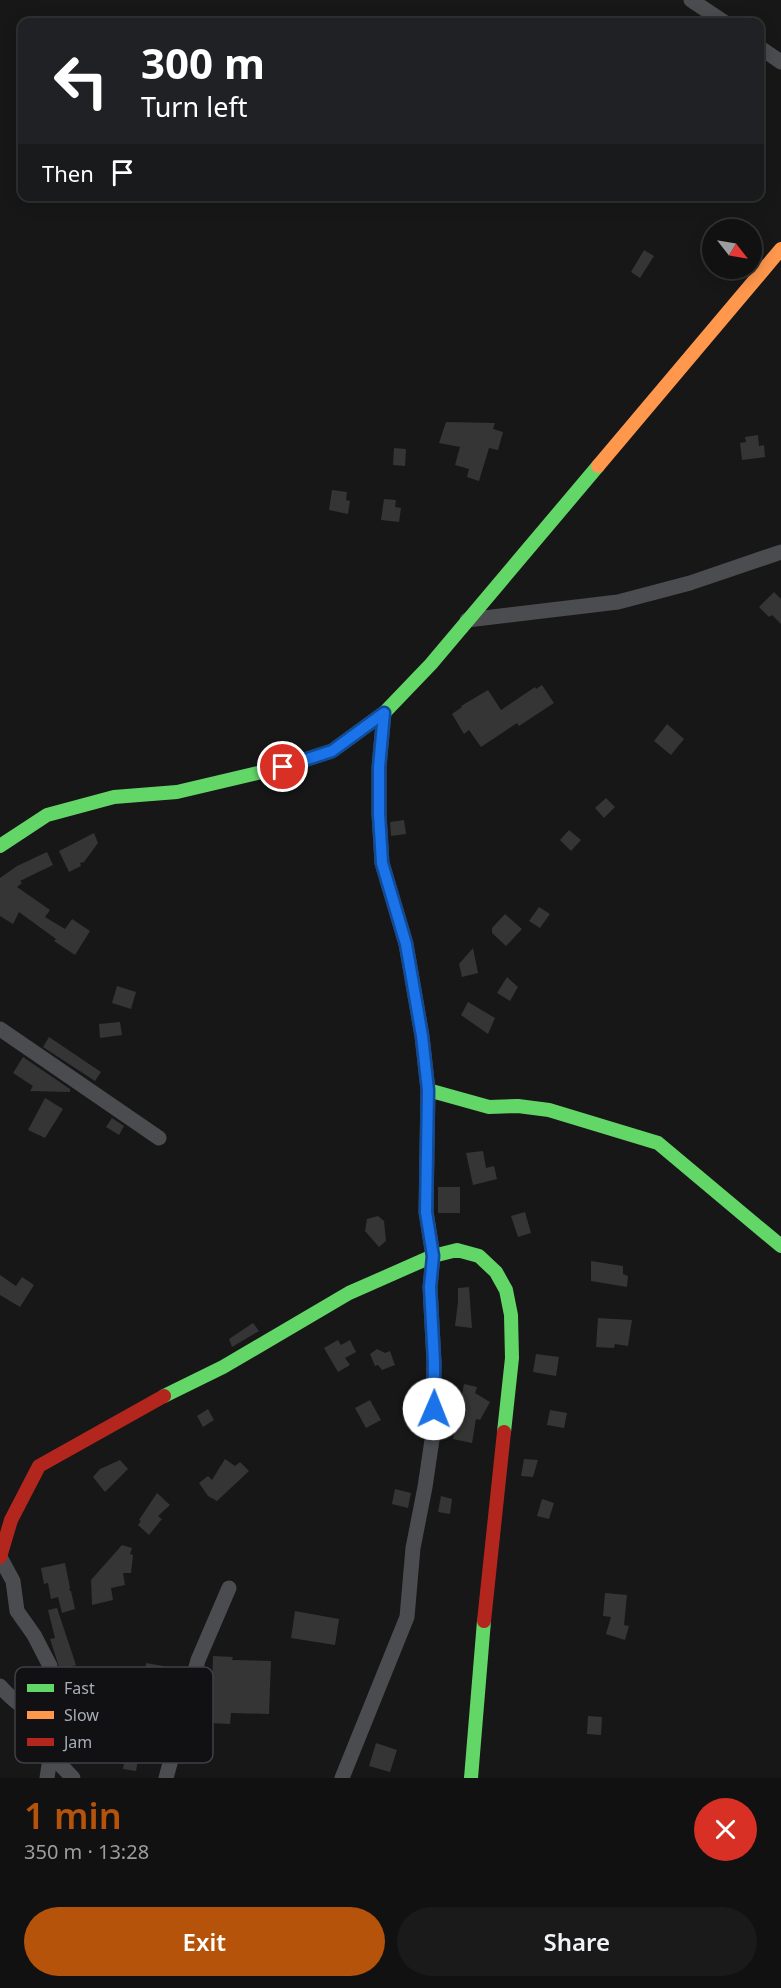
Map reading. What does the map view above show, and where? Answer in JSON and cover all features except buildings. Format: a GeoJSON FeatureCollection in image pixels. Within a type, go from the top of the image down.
{"type":"FeatureCollection","features":[{"type":"Feature","properties":{"kind":"street"},"geometry":{"type":"LineString","coordinates":[[691,0],[718,18]]}},
{"type":"Feature","properties":{"kind":"street"},"geometry":{"type":"LineString","coordinates":[[764,50],[781,62]]}},
{"type":"Feature","properties":{"kind":"street"},"geometry":{"type":"LineString","coordinates":[[0,846],[47,815],[114,797],[177,792],[283,767],[332,751],[384,713],[431,664],[781,249]]}},
{"type":"Feature","properties":{"kind":"street"},"geometry":{"type":"LineString","coordinates":[[467,620],[618,602],[690,583],[781,552]]}},
{"type":"Feature","properties":{"kind":"street"},"geometry":{"type":"LineString","coordinates":[[342,1778],[407,1617],[413,1548],[433,1433],[434,1362],[430,1287],[433,1256],[426,1212],[428,1090],[421,1025],[406,944],[382,863],[379,767],[384,713]]}},
{"type":"Feature","properties":{"kind":"street"},"geometry":{"type":"LineString","coordinates":[[0,1029],[159,1138]]}},
{"type":"Feature","properties":{"kind":"street"},"geometry":{"type":"LineString","coordinates":[[428,1090],[489,1107],[518,1106],[549,1110],[658,1143],[781,1246]]}},
{"type":"Feature","properties":{"kind":"street"},"geometry":{"type":"LineString","coordinates":[[50,1667],[34,1635],[17,1611],[13,1581],[0,1557],[11,1520],[39,1466],[152,1402],[223,1367],[350,1293],[433,1256],[457,1250],[479,1256],[496,1272],[506,1290],[511,1315],[512,1358],[480,1658],[471,1778]]}},
{"type":"Feature","properties":{"kind":"street"},"geometry":{"type":"LineString","coordinates":[[196,1667],[230,1588]]}},
{"type":"Feature","properties":{"kind":"street"},"geometry":{"type":"LineString","coordinates":[[0,1686],[15,1701]]}},
{"type":"Feature","properties":{"kind":"street"},"geometry":{"type":"LineString","coordinates":[[47,1778],[50,1763]]}},
{"type":"Feature","properties":{"kind":"street"},"geometry":{"type":"LineString","coordinates":[[59,1763],[73,1778]]}},
{"type":"Feature","properties":{"kind":"street"},"geometry":{"type":"LineString","coordinates":[[166,1778],[170,1763]]}},
{"type":"Feature","properties":{"kind":"traffic: fast"},"geometry":{"type":"LineString","coordinates":[[0,846],[47,815],[114,797],[177,792],[283,767],[332,751],[384,713],[431,664],[598,466]]}},
{"type":"Feature","properties":{"kind":"traffic: fast"},"geometry":{"type":"LineString","coordinates":[[428,1090],[489,1107],[518,1106],[549,1110],[658,1143],[781,1246]]}},
{"type":"Feature","properties":{"kind":"traffic: fast"},"geometry":{"type":"LineString","coordinates":[[164,1396],[223,1367],[349,1293],[433,1256],[457,1250],[479,1256],[496,1272],[506,1290],[511,1315],[512,1358],[504,1432]]}},
{"type":"Feature","properties":{"kind":"traffic: fast"},"geometry":{"type":"LineString","coordinates":[[471,1778],[484,1621]]}},
{"type":"Feature","properties":{"kind":"traffic: slow"},"geometry":{"type":"LineString","coordinates":[[598,466],[781,249]]}},
{"type":"Feature","properties":{"kind":"traffic: jam"},"geometry":{"type":"LineString","coordinates":[[0,1557],[11,1520],[39,1466],[164,1396]]}},
{"type":"Feature","properties":{"kind":"traffic: jam"},"geometry":{"type":"LineString","coordinates":[[484,1621],[504,1432]]}},
{"type":"Feature","properties":{"kind":"route"},"geometry":{"type":"LineString","coordinates":[[283,767],[332,751],[384,713],[379,767],[382,863],[406,944],[414,982],[428,1090],[426,1212],[433,1256],[430,1287],[434,1409]]}}]}
